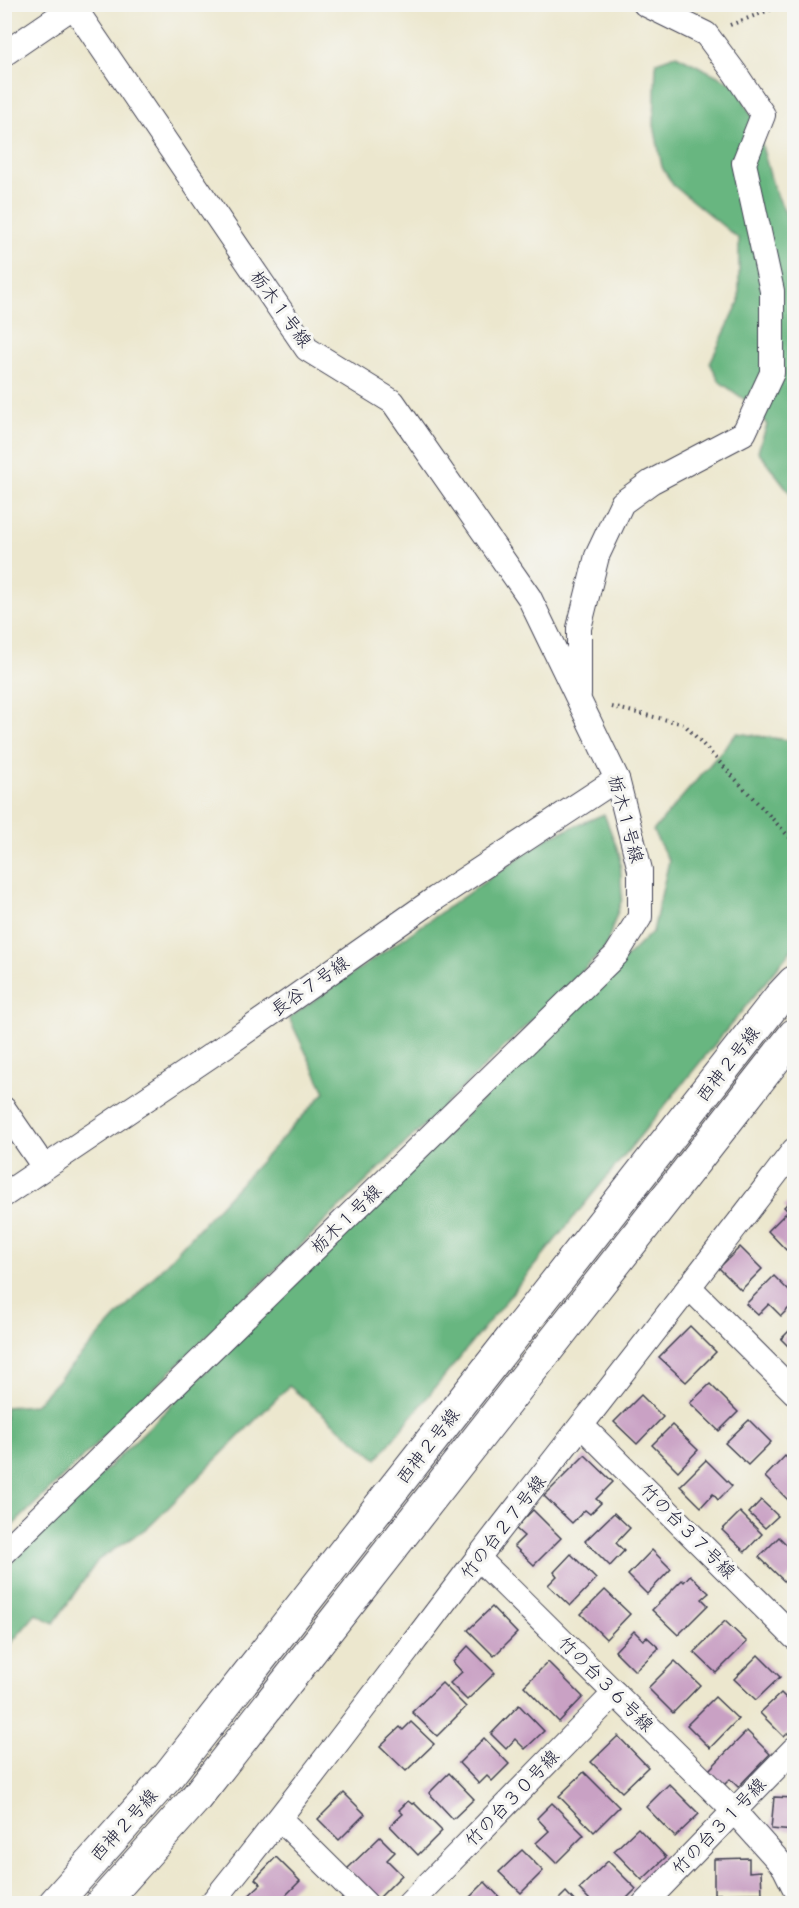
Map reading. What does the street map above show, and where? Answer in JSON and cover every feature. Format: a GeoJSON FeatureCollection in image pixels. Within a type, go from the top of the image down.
{"type":"FeatureCollection","features":[{"type":"Feature","properties":{"kind":"street"},"geometry":{"type":"LineString","coordinates":[[579,700],[579,628],[597,556],[622,503],[651,482],[744,433],[772,373],[772,291],[744,164],[763,115],[735,72],[706,34],[645,4]]}},
{"type":"Feature","properties":{"kind":"street"},"geometry":{"type":"LineString","coordinates":[[4,54],[74,5]]}},
{"type":"Feature","properties":{"kind":"street","name":"栃木１号線"},"geometry":{"type":"LineString","coordinates":[[4,1552],[616,955],[640,917],[640,870],[617,779],[529,597],[393,402],[307,349],[74,5]]}},
{"type":"Feature","properties":{"kind":"street","name":"長谷７号線"},"geometry":{"type":"LineString","coordinates":[[4,1195],[225,1046],[435,898],[617,779]]}},
{"type":"Feature","properties":{"kind":"street","name":"西神２号線"},"geometry":{"type":"LineString","coordinates":[[54,1904],[168,1776],[779,998],[795,982]]}},
{"type":"Feature","properties":{"kind":"street","name":"西神２号線"},"geometry":{"type":"LineString","coordinates":[[101,1904],[195,1798],[795,1035]]}},
{"type":"Feature","properties":{"kind":"street"},"geometry":{"type":"LineString","coordinates":[[4,1109],[44,1167]]}},
{"type":"Feature","properties":{"kind":"street","name":"竹の台２７号線"},"geometry":{"type":"LineString","coordinates":[[211,1904],[280,1819],[478,1558],[795,1150]]}},
{"type":"Feature","properties":{"kind":"street"},"geometry":{"type":"LineString","coordinates":[[690,1288],[795,1392]]}},
{"type":"Feature","properties":{"kind":"street","name":"竹の台３７号線"},"geometry":{"type":"LineString","coordinates":[[582,1426],[795,1637]]}},
{"type":"Feature","properties":{"kind":"street","name":"竹の台３６号線"},"geometry":{"type":"LineString","coordinates":[[478,1558],[733,1810],[791,1871]]}},
{"type":"Feature","properties":{"kind":"street","name":"竹の台３０号線"},"geometry":{"type":"LineString","coordinates":[[409,1904],[615,1693]]}},
{"type":"Feature","properties":{"kind":"street","name":"竹の台３１号線"},"geometry":{"type":"LineString","coordinates":[[644,1904],[733,1810],[795,1749]]}},
{"type":"Feature","properties":{"kind":"street"},"geometry":{"type":"LineString","coordinates":[[280,1819],[366,1904]]}},
{"type":"Feature","properties":{"kind":"path"},"geometry":{"type":"LineString","coordinates":[[706,34],[785,4]]}},
{"type":"Feature","properties":{"kind":"path"},"geometry":{"type":"LineString","coordinates":[[579,700],[684,724],[795,842]]}},
{"type":"Feature","properties":{"kind":"green space"},"geometry":{"type":"Polygon","coordinates":[[[676,55],[736,85],[756,124],[773,186],[794,232],[794,498],[758,451],[767,425],[755,407],[720,382],[710,363],[739,302],[739,239],[673,185],[662,167],[654,125],[656,62],[676,55]]]}},
{"type":"Feature","properties":{"kind":"green space"},"geometry":{"type":"Polygon","coordinates":[[[737,733],[794,741],[794,947],[377,1459],[289,1386],[150,1526],[98,1560],[54,1623],[36,1614],[5,1650],[5,1569],[653,931],[669,861],[653,831],[737,733]]]}},
{"type":"Feature","properties":{"kind":"green space"},"geometry":{"type":"Polygon","coordinates":[[[604,814],[620,856],[622,899],[605,949],[5,1533],[5,1407],[35,1405],[325,1092],[289,1018],[549,837],[604,814]]]}},
{"type":"Feature","properties":{"kind":"building"},"geometry":{"type":"Polygon","coordinates":[[[794,1197],[794,1217],[784,1207],[794,1197]]]}},
{"type":"Feature","properties":{"kind":"building"},"geometry":{"type":"Polygon","coordinates":[[[786,1213],[794,1221],[794,1242],[786,1250],[768,1231],[786,1213]]]}},
{"type":"Feature","properties":{"kind":"building"},"geometry":{"type":"Polygon","coordinates":[[[740,1247],[762,1269],[741,1290],[719,1268],[740,1247]]]}},
{"type":"Feature","properties":{"kind":"building"},"geometry":{"type":"Polygon","coordinates":[[[774,1276],[794,1296],[794,1303],[781,1316],[769,1304],[758,1315],[746,1304],[774,1276]]]}},
{"type":"Feature","properties":{"kind":"building"},"geometry":{"type":"Polygon","coordinates":[[[690,1326],[716,1352],[686,1382],[659,1357],[690,1326]]]}},
{"type":"Feature","properties":{"kind":"building"},"geometry":{"type":"Polygon","coordinates":[[[794,1326],[794,1352],[781,1339],[794,1326]]]}},
{"type":"Feature","properties":{"kind":"building"},"geometry":{"type":"Polygon","coordinates":[[[710,1384],[738,1412],[719,1431],[690,1403],[710,1384]]]}},
{"type":"Feature","properties":{"kind":"building"},"geometry":{"type":"Polygon","coordinates":[[[641,1395],[663,1417],[637,1444],[614,1422],[641,1395]]]}},
{"type":"Feature","properties":{"kind":"building"},"geometry":{"type":"Polygon","coordinates":[[[749,1420],[771,1442],[748,1465],[725,1443],[749,1420]]]}},
{"type":"Feature","properties":{"kind":"building"},"geometry":{"type":"Polygon","coordinates":[[[672,1425],[698,1450],[678,1471],[652,1445],[672,1425]]]}},
{"type":"Feature","properties":{"kind":"building"},"geometry":{"type":"Polygon","coordinates":[[[585,1455],[613,1482],[596,1499],[601,1503],[590,1514],[585,1510],[572,1523],[544,1496],[585,1455]]]}},
{"type":"Feature","properties":{"kind":"building"},"geometry":{"type":"Polygon","coordinates":[[[785,1456],[794,1465],[794,1497],[790,1502],[765,1477],[785,1456]]]}},
{"type":"Feature","properties":{"kind":"building"},"geometry":{"type":"Polygon","coordinates":[[[706,1460],[732,1486],[718,1500],[713,1494],[701,1507],[680,1486],[706,1460]]]}},
{"type":"Feature","properties":{"kind":"building"},"geometry":{"type":"Polygon","coordinates":[[[761,1500],[778,1516],[765,1528],[749,1513],[761,1500]]]}},
{"type":"Feature","properties":{"kind":"building"},"geometry":{"type":"Polygon","coordinates":[[[533,1510],[561,1538],[534,1565],[514,1546],[524,1536],[515,1528],[533,1510]]]}},
{"type":"Feature","properties":{"kind":"building"},"geometry":{"type":"Polygon","coordinates":[[[740,1512],[762,1534],[745,1552],[722,1530],[740,1512]]]}},
{"type":"Feature","properties":{"kind":"building"},"geometry":{"type":"Polygon","coordinates":[[[614,1513],[630,1528],[616,1543],[624,1551],[610,1566],[585,1541],[614,1513]]]}},
{"type":"Feature","properties":{"kind":"building"},"geometry":{"type":"Polygon","coordinates":[[[779,1537],[794,1552],[794,1572],[785,1582],[759,1557],[779,1537]]]}},
{"type":"Feature","properties":{"kind":"building"},"geometry":{"type":"Polygon","coordinates":[[[652,1550],[671,1569],[647,1594],[628,1575],[652,1550]]]}},
{"type":"Feature","properties":{"kind":"building"},"geometry":{"type":"Polygon","coordinates":[[[571,1554],[596,1579],[570,1606],[548,1585],[557,1576],[554,1572],[571,1554]]]}},
{"type":"Feature","properties":{"kind":"building"},"geometry":{"type":"Polygon","coordinates":[[[690,1575],[709,1593],[702,1599],[708,1605],[678,1635],[652,1610],[690,1575]]]}},
{"type":"Feature","properties":{"kind":"building"},"geometry":{"type":"Polygon","coordinates":[[[605,1590],[630,1614],[606,1639],[581,1614],[605,1590]]]}},
{"type":"Feature","properties":{"kind":"building"},"geometry":{"type":"Polygon","coordinates":[[[492,1607],[517,1633],[494,1656],[468,1630],[492,1607]]]}},
{"type":"Feature","properties":{"kind":"building"},"geometry":{"type":"Polygon","coordinates":[[[725,1621],[747,1642],[716,1673],[694,1652],[725,1621]]]}},
{"type":"Feature","properties":{"kind":"building"},"geometry":{"type":"Polygon","coordinates":[[[634,1631],[643,1640],[647,1637],[659,1648],[635,1671],[615,1651],[634,1631]]]}},
{"type":"Feature","properties":{"kind":"building"},"geometry":{"type":"Polygon","coordinates":[[[468,1646],[495,1673],[467,1700],[450,1683],[462,1672],[453,1662],[468,1646]]]}},
{"type":"Feature","properties":{"kind":"building"},"geometry":{"type":"Polygon","coordinates":[[[758,1655],[780,1677],[756,1700],[734,1679],[758,1655]]]}},
{"type":"Feature","properties":{"kind":"building"},"geometry":{"type":"Polygon","coordinates":[[[675,1661],[700,1685],[673,1713],[648,1688],[675,1661]]]}},
{"type":"Feature","properties":{"kind":"building"},"geometry":{"type":"Polygon","coordinates":[[[548,1662],[583,1697],[559,1722],[524,1686],[548,1662]]]}},
{"type":"Feature","properties":{"kind":"building"},"geometry":{"type":"Polygon","coordinates":[[[442,1683],[466,1707],[437,1736],[412,1712],[442,1683]]]}},
{"type":"Feature","properties":{"kind":"building"},"geometry":{"type":"Polygon","coordinates":[[[794,1692],[794,1727],[784,1737],[760,1713],[781,1693],[787,1699],[794,1692]]]}},
{"type":"Feature","properties":{"kind":"building"},"geometry":{"type":"Polygon","coordinates":[[[715,1697],[738,1719],[710,1748],[687,1725],[715,1697]]]}},
{"type":"Feature","properties":{"kind":"building"},"geometry":{"type":"Polygon","coordinates":[[[519,1705],[544,1731],[525,1749],[515,1739],[506,1749],[491,1734],[519,1705]]]}},
{"type":"Feature","properties":{"kind":"building"},"geometry":{"type":"Polygon","coordinates":[[[411,1722],[434,1744],[406,1771],[380,1746],[400,1727],[403,1730],[411,1722]]]}},
{"type":"Feature","properties":{"kind":"building"},"geometry":{"type":"Polygon","coordinates":[[[747,1731],[770,1754],[738,1787],[730,1779],[723,1786],[708,1771],[747,1731]]]}},
{"type":"Feature","properties":{"kind":"building"},"geometry":{"type":"Polygon","coordinates":[[[618,1736],[648,1767],[622,1792],[591,1762],[618,1736]]]}},
{"type":"Feature","properties":{"kind":"building"},"geometry":{"type":"Polygon","coordinates":[[[484,1738],[509,1764],[492,1781],[487,1776],[479,1784],[459,1763],[484,1738]]]}},
{"type":"Feature","properties":{"kind":"building"},"geometry":{"type":"Polygon","coordinates":[[[584,1772],[619,1807],[594,1832],[559,1796],[584,1772]]]}},
{"type":"Feature","properties":{"kind":"building"},"geometry":{"type":"Polygon","coordinates":[[[449,1773],[474,1799],[453,1819],[429,1793],[449,1773]]]}},
{"type":"Feature","properties":{"kind":"building"},"geometry":{"type":"Polygon","coordinates":[[[669,1784],[699,1814],[675,1837],[646,1807],[669,1784]]]}},
{"type":"Feature","properties":{"kind":"building"},"geometry":{"type":"Polygon","coordinates":[[[344,1793],[365,1814],[339,1840],[318,1819],[344,1793]]]}},
{"type":"Feature","properties":{"kind":"building"},"geometry":{"type":"Polygon","coordinates":[[[774,1797],[794,1798],[794,1831],[771,1829],[774,1797]]]}},
{"type":"Feature","properties":{"kind":"building"},"geometry":{"type":"Polygon","coordinates":[[[408,1801],[414,1803],[442,1831],[418,1855],[390,1826],[403,1814],[399,1810],[408,1801]]]}},
{"type":"Feature","properties":{"kind":"building"},"geometry":{"type":"Polygon","coordinates":[[[552,1803],[584,1835],[556,1863],[536,1843],[549,1831],[537,1818],[552,1803]]]}},
{"type":"Feature","properties":{"kind":"building"},"geometry":{"type":"Polygon","coordinates":[[[638,1828],[666,1857],[642,1880],[614,1851],[638,1828]]]}},
{"type":"Feature","properties":{"kind":"building"},"geometry":{"type":"Polygon","coordinates":[[[380,1837],[395,1852],[387,1860],[402,1875],[378,1899],[347,1869],[380,1837]]]}},
{"type":"Feature","properties":{"kind":"building"},"geometry":{"type":"Polygon","coordinates":[[[522,1850],[543,1871],[521,1893],[499,1872],[522,1850]]]}},
{"type":"Feature","properties":{"kind":"building"},"geometry":{"type":"Polygon","coordinates":[[[276,1857],[300,1881],[277,1904],[245,1904],[243,1901],[261,1884],[255,1879],[276,1857]]]}},
{"type":"Feature","properties":{"kind":"building"},"geometry":{"type":"Polygon","coordinates":[[[749,1858],[749,1872],[761,1871],[762,1893],[714,1894],[714,1859],[749,1858]]]}},
{"type":"Feature","properties":{"kind":"building"},"geometry":{"type":"Polygon","coordinates":[[[608,1861],[636,1889],[621,1904],[594,1904],[579,1889],[608,1861]]]}},
{"type":"Feature","properties":{"kind":"building"},"geometry":{"type":"Polygon","coordinates":[[[485,1882],[506,1904],[463,1904],[485,1882]]]}},
{"type":"Feature","properties":{"kind":"building"},"geometry":{"type":"Polygon","coordinates":[[[566,1892],[577,1904],[554,1904],[566,1892]]]}}]}
